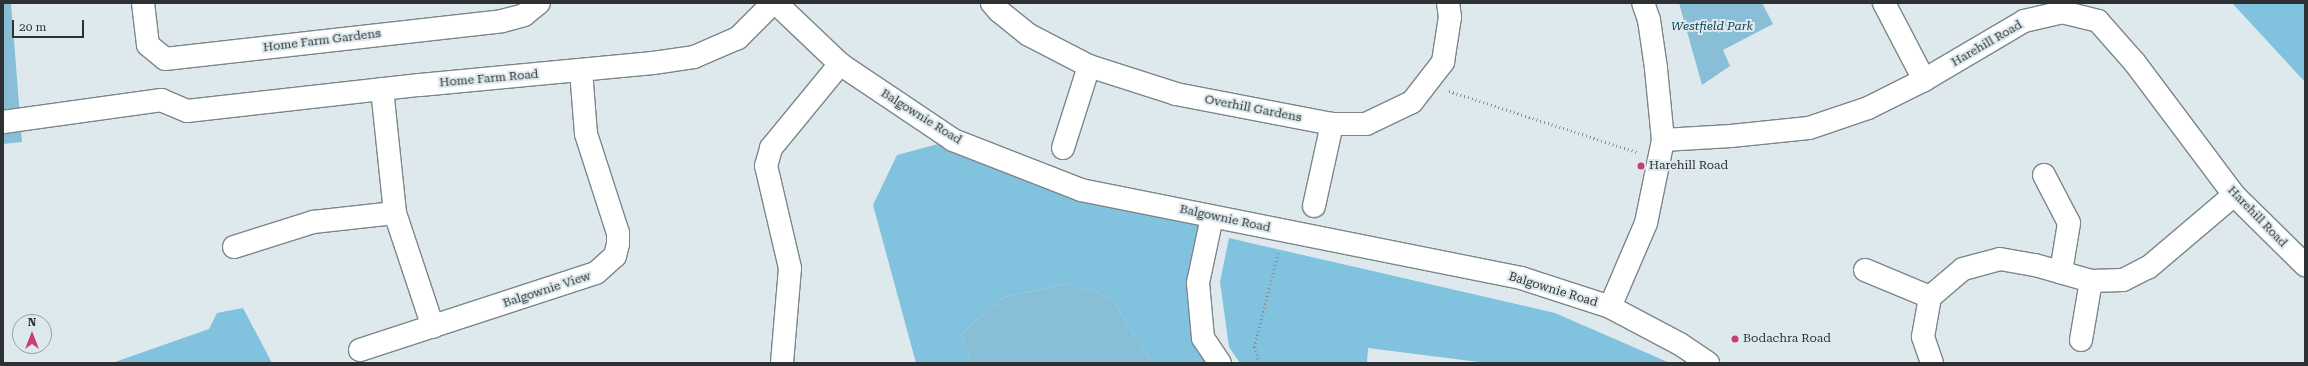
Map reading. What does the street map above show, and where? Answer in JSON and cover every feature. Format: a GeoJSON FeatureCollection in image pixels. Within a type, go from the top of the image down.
{"type":"FeatureCollection","features":[{"type":"Feature","properties":{"kind":"street","name":"Home Farm Gardens"},"geometry":{"type":"LineString","coordinates":[[143,3],[148,45],[165,59],[502,20],[524,15],[539,3]]}},
{"type":"Feature","properties":{"kind":"street","name":"Balgownie Road"},"geometry":{"type":"LineString","coordinates":[[775,3],[840,64],[953,140],[1081,190],[1284,232],[1521,278],[1610,307],[1680,344],[1708,363]]}},
{"type":"Feature","properties":{"kind":"street","name":"Home Farm Road"},"geometry":{"type":"LineString","coordinates":[[3,122],[161,100],[187,111],[382,89],[581,71],[694,57],[738,38],[775,3]]}},
{"type":"Feature","properties":{"kind":"street","name":"Overhill Gardens"},"geometry":{"type":"LineString","coordinates":[[999,6],[1029,35],[1089,66],[1176,94],[1332,124],[1366,124],[1412,102],[1443,62],[1450,17],[1448,3]]}},
{"type":"Feature","properties":{"kind":"street"},"geometry":{"type":"LineString","coordinates":[[1610,307],[1646,223],[1661,150],[1656,68],[1649,20],[1643,3]]}},
{"type":"Feature","properties":{"kind":"street"},"geometry":{"type":"LineString","coordinates":[[1884,3],[1924,80]]}},
{"type":"Feature","properties":{"kind":"street","name":"Harehill Road"},"geometry":{"type":"LineString","coordinates":[[1661,150],[1731,136],[1809,128],[1868,108],[1924,80],[2024,21],[2062,7],[2098,21],[2135,63],[2234,196],[2305,265]]}},
{"type":"Feature","properties":{"kind":"street"},"geometry":{"type":"LineString","coordinates":[[782,363],[790,268],[766,166],[771,148],[840,64]]}},
{"type":"Feature","properties":{"kind":"street"},"geometry":{"type":"LineString","coordinates":[[1063,148],[1089,66]]}},
{"type":"Feature","properties":{"kind":"street","name":"Balgownie View"},"geometry":{"type":"LineString","coordinates":[[369,353],[433,327],[596,273],[615,256],[618,244],[618,233],[586,134],[581,71]]}},
{"type":"Feature","properties":{"kind":"street"},"geometry":{"type":"LineString","coordinates":[[382,89],[395,213],[433,327]]}},
{"type":"Feature","properties":{"kind":"street"},"geometry":{"type":"LineString","coordinates":[[1314,206],[1332,124]]}},
{"type":"Feature","properties":{"kind":"street"},"geometry":{"type":"LineString","coordinates":[[2044,176],[2069,223],[2061,272]]}},
{"type":"Feature","properties":{"kind":"street"},"geometry":{"type":"LineString","coordinates":[[1932,363],[1923,337],[1930,297],[1964,269],[2000,259],[2061,272],[2091,281],[2123,280],[2148,267],[2234,196]]}},
{"type":"Feature","properties":{"kind":"street"},"geometry":{"type":"LineString","coordinates":[[234,247],[314,222],[395,213]]}},
{"type":"Feature","properties":{"kind":"street"},"geometry":{"type":"LineString","coordinates":[[1212,217],[1198,283],[1203,338],[1220,363]]}},
{"type":"Feature","properties":{"kind":"street"},"geometry":{"type":"LineString","coordinates":[[1865,270],[1930,297]]}},
{"type":"Feature","properties":{"kind":"street"},"geometry":{"type":"LineString","coordinates":[[2081,340],[2091,281]]}},
{"type":"Feature","properties":{"kind":"path"},"geometry":{"type":"LineString","coordinates":[[1426,84],[1661,150]]}},
{"type":"Feature","properties":{"kind":"path"},"geometry":{"type":"LineString","coordinates":[[1259,363],[1254,347],[1284,232]]}},
{"type":"Feature","properties":{"kind":"green space"},"geometry":{"type":"Polygon","coordinates":[[[3,3],[11,3],[22,142],[3,144],[3,3]]]}},
{"type":"Feature","properties":{"kind":"green space","name":"Westfield Park"},"geometry":{"type":"Polygon","coordinates":[[[1679,3],[1762,3],[1773,24],[1723,50],[1730,66],[1702,85],[1679,3]]]}},
{"type":"Feature","properties":{"kind":"green space"},"geometry":{"type":"Polygon","coordinates":[[[1070,283],[1111,298],[1152,363],[971,363],[961,334],[1004,297],[1070,283]]]}},
{"type":"Feature","properties":{"kind":"shaded area"},"geometry":{"type":"Polygon","coordinates":[[[2232,3],[2305,3],[2305,82],[2232,3]]]}},
{"type":"Feature","properties":{"kind":"shaded area"},"geometry":{"type":"Polygon","coordinates":[[[953,140],[1081,190],[1212,217],[1198,283],[1220,363],[1152,363],[1111,298],[1070,283],[1004,297],[961,334],[971,363],[916,363],[873,205],[897,155],[953,140]]]}},
{"type":"Feature","properties":{"kind":"shaded area"},"geometry":{"type":"Polygon","coordinates":[[[1229,238],[1555,313],[1670,363],[1487,363],[1368,348],[1367,363],[1240,363],[1229,347],[1220,282],[1229,238]]]}},
{"type":"Feature","properties":{"kind":"shaded area"},"geometry":{"type":"Polygon","coordinates":[[[243,308],[272,363],[112,363],[209,329],[217,313],[243,308]]]}},
{"type":"Feature","properties":{"kind":"place","name":"Harehill Road"},"geometry":{"type":"Point","coordinates":[1641,166]}},
{"type":"Feature","properties":{"kind":"place","name":"Bodachra Road"},"geometry":{"type":"Point","coordinates":[1735,339]}}]}
